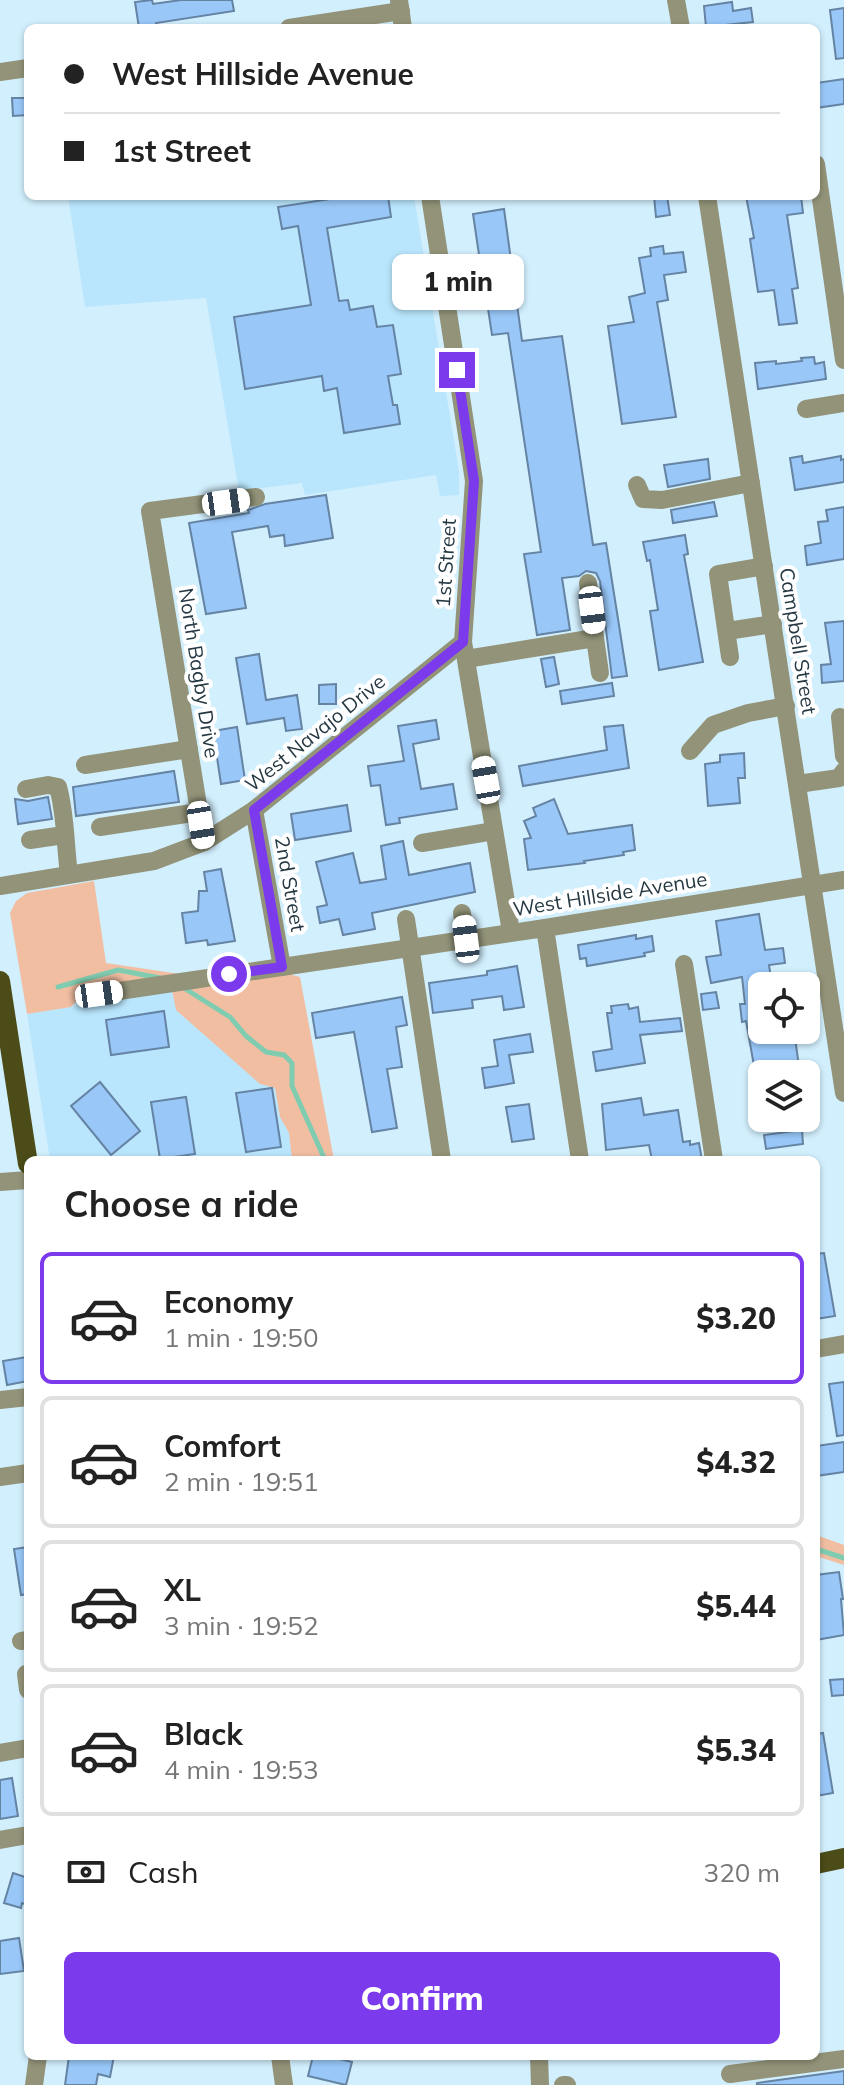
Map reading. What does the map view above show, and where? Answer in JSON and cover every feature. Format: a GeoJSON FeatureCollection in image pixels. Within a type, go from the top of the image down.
{"type":"FeatureCollection","features":[{"type":"Feature","properties":{"kind":"main road"},"geometry":{"type":"LineString","coordinates":[[0,981],[27,1156]]}},
{"type":"Feature","properties":{"kind":"main road"},"geometry":{"type":"LineString","coordinates":[[820,1863],[844,1858]]}},
{"type":"Feature","properties":{"kind":"street"},"geometry":{"type":"LineString","coordinates":[[676,0],[680,24]]}},
{"type":"Feature","properties":{"kind":"street"},"geometry":{"type":"LineString","coordinates":[[319,24],[401,13]]}},
{"type":"Feature","properties":{"kind":"street"},"geometry":{"type":"LineString","coordinates":[[0,72],[24,69]]}},
{"type":"Feature","properties":{"kind":"street"},"geometry":{"type":"LineString","coordinates":[[820,192],[843,352]]}},
{"type":"Feature","properties":{"kind":"street","name":"1st Street"},"geometry":{"type":"LineString","coordinates":[[431,200],[474,481],[464,650],[511,932]]}},
{"type":"Feature","properties":{"kind":"street","name":"Campbell Street"},"geometry":{"type":"LineString","coordinates":[[708,200],[844,1093]]}},
{"type":"Feature","properties":{"kind":"street"},"geometry":{"type":"LineString","coordinates":[[806,409],[844,403]]}},
{"type":"Feature","properties":{"kind":"street"},"geometry":{"type":"LineString","coordinates":[[637,485],[643,499],[662,500],[751,483]]}},
{"type":"Feature","properties":{"kind":"street","name":"North Bagby Drive"},"geometry":{"type":"LineString","coordinates":[[204,842],[150,511],[256,497]]}},
{"type":"Feature","properties":{"kind":"street"},"geometry":{"type":"LineString","coordinates":[[730,657],[718,574],[764,566]]}},
{"type":"Feature","properties":{"kind":"street"},"geometry":{"type":"LineString","coordinates":[[588,583],[600,673]]}},
{"type":"Feature","properties":{"kind":"street"},"geometry":{"type":"LineString","coordinates":[[727,631],[773,624]]}},
{"type":"Feature","properties":{"kind":"street"},"geometry":{"type":"LineString","coordinates":[[464,650],[595,638]]}},
{"type":"Feature","properties":{"kind":"street","name":"West Navajo Drive"},"geometry":{"type":"LineString","coordinates":[[0,886],[154,861],[204,842],[254,810],[464,650]]}},
{"type":"Feature","properties":{"kind":"street"},"geometry":{"type":"LineString","coordinates":[[690,751],[713,725],[748,713],[786,706]]}},
{"type":"Feature","properties":{"kind":"street"},"geometry":{"type":"LineString","coordinates":[[840,717],[844,756]]}},
{"type":"Feature","properties":{"kind":"street"},"geometry":{"type":"LineString","coordinates":[[85,765],[189,749]]}},
{"type":"Feature","properties":{"kind":"street"},"geometry":{"type":"LineString","coordinates":[[798,784],[839,778],[844,771]]}},
{"type":"Feature","properties":{"kind":"street"},"geometry":{"type":"LineString","coordinates":[[26,789],[48,785],[58,787],[65,818],[69,874]]}},
{"type":"Feature","properties":{"kind":"street","name":"2nd Street"},"geometry":{"type":"LineString","coordinates":[[254,810],[282,967]]}},
{"type":"Feature","properties":{"kind":"street"},"geometry":{"type":"LineString","coordinates":[[100,827],[199,812]]}},
{"type":"Feature","properties":{"kind":"street"},"geometry":{"type":"LineString","coordinates":[[422,843],[494,831]]}},
{"type":"Feature","properties":{"kind":"street"},"geometry":{"type":"LineString","coordinates":[[30,840],[64,835]]}},
{"type":"Feature","properties":{"kind":"street","name":"West Hillside Avenue"},"geometry":{"type":"LineString","coordinates":[[99,994],[844,880]]}},
{"type":"Feature","properties":{"kind":"street"},"geometry":{"type":"LineString","coordinates":[[462,913],[466,939]]}},
{"type":"Feature","properties":{"kind":"street"},"geometry":{"type":"LineString","coordinates":[[406,919],[441,1156]]}},
{"type":"Feature","properties":{"kind":"street"},"geometry":{"type":"LineString","coordinates":[[545,928],[579,1156]]}},
{"type":"Feature","properties":{"kind":"street"},"geometry":{"type":"LineString","coordinates":[[684,964],[713,1156]]}},
{"type":"Feature","properties":{"kind":"street"},"geometry":{"type":"LineString","coordinates":[[0,1182],[24,1180]]}},
{"type":"Feature","properties":{"kind":"street"},"geometry":{"type":"LineString","coordinates":[[820,1348],[844,1344]]}},
{"type":"Feature","properties":{"kind":"street"},"geometry":{"type":"LineString","coordinates":[[0,1400],[24,1397]]}},
{"type":"Feature","properties":{"kind":"street"},"geometry":{"type":"LineString","coordinates":[[0,1477],[24,1474]]}},
{"type":"Feature","properties":{"kind":"street"},"geometry":{"type":"LineString","coordinates":[[0,1753],[24,1749]]}},
{"type":"Feature","properties":{"kind":"street"},"geometry":{"type":"LineString","coordinates":[[0,1840],[24,1836]]}},
{"type":"Feature","properties":{"kind":"street"},"geometry":{"type":"LineString","coordinates":[[730,2072],[844,2059]]}},
{"type":"Feature","properties":{"kind":"street"},"geometry":{"type":"LineString","coordinates":[[34,2085],[37,2060]]}},
{"type":"Feature","properties":{"kind":"street"},"geometry":{"type":"LineString","coordinates":[[281,2060],[284,2085]]}},
{"type":"Feature","properties":{"kind":"street"},"geometry":{"type":"LineString","coordinates":[[539,2060],[540,2085]]}},
{"type":"Feature","properties":{"kind":"shaded area"},"geometry":{"type":"Polygon","coordinates":[[[69,200],[415,200],[459,471],[459,495],[440,496],[436,475],[305,495],[302,483],[239,491],[206,298],[85,307],[69,200]]]}},
{"type":"Feature","properties":{"kind":"shaded area"},"geometry":{"type":"Polygon","coordinates":[[[94,881],[106,963],[180,974],[99,987],[82,995],[71,1007],[27,1014],[10,913],[16,901],[27,893],[94,881]]]}},
{"type":"Feature","properties":{"kind":"shaded area"},"geometry":{"type":"Polygon","coordinates":[[[281,972],[300,977],[333,1156],[292,1156],[289,1133],[280,1117],[275,1088],[260,1084],[176,1010],[172,990],[281,972]]]}},
{"type":"Feature","properties":{"kind":"shaded area"},"geometry":{"type":"Polygon","coordinates":[[[172,990],[275,1088],[280,1117],[289,1132],[292,1156],[49,1156],[27,1014],[172,990]]]}},
{"type":"Feature","properties":{"kind":"shaded area"},"geometry":{"type":"Polygon","coordinates":[[[820,1536],[844,1545],[844,1565],[820,1557],[820,1536]]]}},
{"type":"Feature","properties":{"kind":"building"},"geometry":{"type":"Polygon","coordinates":[[[232,0],[234,11],[138,24],[135,2],[232,0]]]}},
{"type":"Feature","properties":{"kind":"building"},"geometry":{"type":"Polygon","coordinates":[[[732,2],[733,11],[751,8],[753,22],[706,24],[704,6],[732,2]]]}},
{"type":"Feature","properties":{"kind":"building"},"geometry":{"type":"Polygon","coordinates":[[[844,8],[844,58],[836,59],[830,10],[844,8]]]}},
{"type":"Feature","properties":{"kind":"building"},"geometry":{"type":"Polygon","coordinates":[[[844,79],[844,104],[820,107],[820,82],[844,79]]]}},
{"type":"Feature","properties":{"kind":"building"},"geometry":{"type":"Polygon","coordinates":[[[12,98],[24,98],[24,115],[13,116],[12,98]]]}},
{"type":"Feature","properties":{"kind":"building"},"geometry":{"type":"Polygon","coordinates":[[[323,200],[389,200],[391,217],[327,228],[339,301],[348,300],[350,310],[373,306],[377,327],[393,325],[401,374],[388,376],[400,424],[344,433],[337,388],[324,391],[322,376],[245,389],[234,317],[311,305],[298,226],[282,229],[278,207],[323,200]]]}},
{"type":"Feature","properties":{"kind":"building"},"geometry":{"type":"Polygon","coordinates":[[[654,200],[668,200],[670,215],[656,217],[654,200]]]}},
{"type":"Feature","properties":{"kind":"building"},"geometry":{"type":"Polygon","coordinates":[[[747,200],[801,200],[803,213],[787,215],[798,288],[792,289],[797,323],[779,325],[774,290],[758,292],[750,239],[754,238],[747,200]]]}},
{"type":"Feature","properties":{"kind":"building"},"geometry":{"type":"Polygon","coordinates":[[[504,209],[522,341],[562,336],[593,545],[606,543],[627,676],[612,678],[600,581],[596,573],[586,571],[579,576],[562,578],[570,630],[537,635],[524,554],[541,552],[508,333],[492,335],[487,302],[479,303],[477,291],[483,291],[473,214],[504,209]]]}},
{"type":"Feature","properties":{"kind":"building"},"geometry":{"type":"Polygon","coordinates":[[[663,246],[664,254],[683,252],[686,272],[664,275],[668,300],[657,302],[676,417],[622,424],[608,326],[634,322],[629,297],[645,293],[639,258],[651,256],[650,248],[663,246]]]}},
{"type":"Feature","properties":{"kind":"building"},"geometry":{"type":"Polygon","coordinates":[[[814,357],[815,364],[824,362],[826,379],[758,389],[755,363],[776,361],[776,364],[814,357]]]}},
{"type":"Feature","properties":{"kind":"building"},"geometry":{"type":"Polygon","coordinates":[[[802,456],[803,463],[841,456],[841,460],[844,459],[844,482],[795,490],[790,458],[802,456]]]}},
{"type":"Feature","properties":{"kind":"building"},"geometry":{"type":"Polygon","coordinates":[[[708,459],[710,479],[668,487],[664,465],[708,459]]]}},
{"type":"Feature","properties":{"kind":"building"},"geometry":{"type":"Polygon","coordinates":[[[326,495],[333,538],[285,546],[284,535],[270,537],[268,526],[232,532],[246,608],[206,614],[189,523],[249,513],[248,510],[265,504],[326,495]]]}},
{"type":"Feature","properties":{"kind":"building"},"geometry":{"type":"Polygon","coordinates":[[[714,502],[717,516],[673,523],[671,510],[714,502]]]}},
{"type":"Feature","properties":{"kind":"building"},"geometry":{"type":"Polygon","coordinates":[[[844,507],[844,559],[807,565],[805,546],[821,543],[818,522],[828,521],[826,510],[844,507]]]}},
{"type":"Feature","properties":{"kind":"building"},"geometry":{"type":"Polygon","coordinates":[[[685,535],[688,554],[684,555],[703,662],[659,670],[650,611],[658,610],[650,560],[647,561],[643,542],[685,535]]]}},
{"type":"Feature","properties":{"kind":"building"},"geometry":{"type":"Polygon","coordinates":[[[844,621],[844,681],[822,683],[821,665],[831,664],[825,623],[844,621]]]}},
{"type":"Feature","properties":{"kind":"building"},"geometry":{"type":"Polygon","coordinates":[[[259,654],[266,700],[297,695],[302,729],[286,731],[284,718],[247,724],[236,658],[259,654]]]}},
{"type":"Feature","properties":{"kind":"building"},"geometry":{"type":"Polygon","coordinates":[[[554,657],[559,684],[546,687],[541,659],[554,657]]]}},
{"type":"Feature","properties":{"kind":"building"},"geometry":{"type":"Polygon","coordinates":[[[612,683],[614,696],[562,704],[560,691],[612,683]]]}},
{"type":"Feature","properties":{"kind":"building"},"geometry":{"type":"Polygon","coordinates":[[[336,684],[336,704],[319,704],[319,685],[336,684]]]}},
{"type":"Feature","properties":{"kind":"building"},"geometry":{"type":"Polygon","coordinates":[[[436,720],[439,739],[413,744],[421,789],[453,784],[457,809],[399,818],[400,823],[386,825],[380,785],[371,786],[368,766],[404,761],[398,726],[436,720]]]}},
{"type":"Feature","properties":{"kind":"building"},"geometry":{"type":"Polygon","coordinates":[[[623,725],[629,768],[523,786],[519,766],[607,750],[604,727],[623,725]]]}},
{"type":"Feature","properties":{"kind":"building"},"geometry":{"type":"Polygon","coordinates":[[[237,727],[245,780],[221,784],[213,731],[237,727]]]}},
{"type":"Feature","properties":{"kind":"building"},"geometry":{"type":"Polygon","coordinates":[[[744,753],[745,778],[738,778],[740,803],[708,806],[705,764],[720,762],[720,755],[744,753]]]}},
{"type":"Feature","properties":{"kind":"building"},"geometry":{"type":"Polygon","coordinates":[[[174,771],[179,802],[76,816],[73,787],[174,771]]]}},
{"type":"Feature","properties":{"kind":"building"},"geometry":{"type":"Polygon","coordinates":[[[48,797],[52,819],[18,824],[15,799],[28,801],[48,797]]]}},
{"type":"Feature","properties":{"kind":"building"},"geometry":{"type":"Polygon","coordinates":[[[554,799],[568,834],[632,825],[635,850],[585,863],[528,870],[524,839],[531,838],[524,821],[536,816],[533,808],[554,799]]]}},
{"type":"Feature","properties":{"kind":"building"},"geometry":{"type":"Polygon","coordinates":[[[347,805],[351,831],[295,840],[291,814],[347,805]]]}},
{"type":"Feature","properties":{"kind":"building"},"geometry":{"type":"Polygon","coordinates":[[[403,841],[409,875],[470,863],[475,892],[372,913],[375,929],[343,935],[339,919],[320,923],[317,907],[327,905],[316,862],[353,853],[360,883],[386,879],[381,846],[403,841]]]}},
{"type":"Feature","properties":{"kind":"building"},"geometry":{"type":"Polygon","coordinates":[[[221,869],[235,941],[208,945],[207,940],[186,943],[182,913],[198,911],[199,891],[207,891],[204,872],[221,869]]]}},
{"type":"Feature","properties":{"kind":"building"},"geometry":{"type":"Polygon","coordinates":[[[759,914],[765,950],[783,948],[785,963],[769,965],[770,972],[748,972],[748,1032],[746,1021],[742,1022],[740,1004],[745,1004],[742,977],[711,983],[706,957],[721,955],[716,921],[759,914]]]}},
{"type":"Feature","properties":{"kind":"building"},"geometry":{"type":"Polygon","coordinates":[[[636,935],[636,939],[652,936],[654,951],[644,953],[645,956],[587,966],[586,958],[580,959],[578,945],[636,935]]]}},
{"type":"Feature","properties":{"kind":"building"},"geometry":{"type":"Polygon","coordinates":[[[517,966],[524,1007],[504,1010],[502,996],[472,1000],[473,1008],[433,1013],[429,983],[487,975],[487,971],[517,966]]]}},
{"type":"Feature","properties":{"kind":"building"},"geometry":{"type":"Polygon","coordinates":[[[716,992],[719,1008],[703,1010],[701,994],[716,992]]]}},
{"type":"Feature","properties":{"kind":"building"},"geometry":{"type":"Polygon","coordinates":[[[402,997],[407,1025],[396,1027],[402,1067],[387,1069],[397,1128],[372,1132],[354,1032],[316,1038],[312,1013],[402,997]]]}},
{"type":"Feature","properties":{"kind":"building"},"geometry":{"type":"Polygon","coordinates":[[[628,1004],[629,1009],[638,1007],[640,1022],[680,1018],[682,1031],[640,1035],[645,1063],[596,1071],[593,1052],[612,1049],[607,1013],[612,1013],[611,1006],[628,1004]]]}},
{"type":"Feature","properties":{"kind":"building"},"geometry":{"type":"Polygon","coordinates":[[[164,1011],[169,1047],[111,1055],[106,1020],[164,1011]]]}},
{"type":"Feature","properties":{"kind":"building"},"geometry":{"type":"Polygon","coordinates":[[[530,1034],[533,1052],[509,1055],[514,1083],[485,1088],[482,1068],[498,1066],[494,1040],[530,1034]]]}},
{"type":"Feature","properties":{"kind":"building"},"geometry":{"type":"Polygon","coordinates":[[[750,1044],[796,1044],[798,1060],[753,1060],[750,1044]]]}},
{"type":"Feature","properties":{"kind":"building"},"geometry":{"type":"Polygon","coordinates":[[[100,1082],[140,1131],[111,1155],[71,1106],[100,1082]]]}},
{"type":"Feature","properties":{"kind":"building"},"geometry":{"type":"Polygon","coordinates":[[[272,1088],[281,1147],[246,1152],[236,1093],[272,1088]]]}},
{"type":"Feature","properties":{"kind":"building"},"geometry":{"type":"Polygon","coordinates":[[[186,1097],[195,1154],[160,1156],[151,1102],[186,1097]]]}},
{"type":"Feature","properties":{"kind":"building"},"geometry":{"type":"Polygon","coordinates":[[[641,1098],[644,1115],[678,1110],[683,1142],[690,1141],[690,1145],[699,1143],[701,1156],[651,1156],[649,1145],[606,1150],[602,1104],[641,1098]]]}},
{"type":"Feature","properties":{"kind":"building"},"geometry":{"type":"Polygon","coordinates":[[[529,1104],[534,1139],[512,1142],[506,1107],[529,1104]]]}},
{"type":"Feature","properties":{"kind":"building"},"geometry":{"type":"Polygon","coordinates":[[[802,1132],[803,1144],[766,1149],[764,1135],[802,1132]]]}},
{"type":"Feature","properties":{"kind":"building"},"geometry":{"type":"Polygon","coordinates":[[[824,1253],[835,1316],[820,1318],[820,1254],[824,1253]]]}},
{"type":"Feature","properties":{"kind":"building"},"geometry":{"type":"Polygon","coordinates":[[[24,1358],[24,1382],[7,1385],[3,1361],[24,1358]]]}},
{"type":"Feature","properties":{"kind":"building"},"geometry":{"type":"Polygon","coordinates":[[[844,1382],[844,1435],[837,1436],[829,1384],[844,1382]]]}},
{"type":"Feature","properties":{"kind":"building"},"geometry":{"type":"Polygon","coordinates":[[[844,1442],[844,1472],[820,1475],[820,1445],[844,1442]]]}},
{"type":"Feature","properties":{"kind":"building"},"geometry":{"type":"Polygon","coordinates":[[[24,1548],[24,1595],[21,1595],[14,1549],[24,1548]]]}},
{"type":"Feature","properties":{"kind":"building"},"geometry":{"type":"Polygon","coordinates":[[[839,1572],[844,1635],[820,1639],[820,1574],[839,1572]]]}},
{"type":"Feature","properties":{"kind":"building"},"geometry":{"type":"Polygon","coordinates":[[[844,1679],[844,1695],[832,1696],[830,1680],[844,1679]]]}},
{"type":"Feature","properties":{"kind":"building"},"geometry":{"type":"Polygon","coordinates":[[[820,1733],[823,1733],[833,1793],[820,1795],[820,1733]]]}},
{"type":"Feature","properties":{"kind":"building"},"geometry":{"type":"Polygon","coordinates":[[[12,1778],[18,1816],[0,1819],[0,1780],[12,1778]]]}},
{"type":"Feature","properties":{"kind":"building"},"geometry":{"type":"Polygon","coordinates":[[[13,1873],[24,1877],[24,1904],[21,1908],[4,1903],[13,1873]]]}},
{"type":"Feature","properties":{"kind":"building"},"geometry":{"type":"Polygon","coordinates":[[[19,1938],[24,1971],[0,1974],[0,1941],[19,1938]]]}},
{"type":"Feature","properties":{"kind":"building"},"geometry":{"type":"Polygon","coordinates":[[[68,2060],[113,2060],[110,2077],[98,2074],[96,2085],[65,2085],[68,2060]]]}},
{"type":"Feature","properties":{"kind":"building"},"geometry":{"type":"Polygon","coordinates":[[[312,2060],[352,2062],[346,2085],[308,2076],[312,2060]]]}},
{"type":"Feature","properties":{"kind":"building"},"geometry":{"type":"Polygon","coordinates":[[[844,2071],[844,2085],[757,2085],[757,2083],[844,2071]]]}},
{"type":"Feature","properties":{"kind":"waterway"},"geometry":{"type":"LineString","coordinates":[[58,987],[118,970],[160,978]]}},
{"type":"Feature","properties":{"kind":"waterway"},"geometry":{"type":"LineString","coordinates":[[184,988],[230,1017],[246,1036],[266,1052],[284,1055],[292,1063],[292,1086],[323,1156]]}},
{"type":"Feature","properties":{"kind":"waterway"},"geometry":{"type":"LineString","coordinates":[[820,1550],[844,1558]]}},
{"type":"Feature","properties":{"kind":"route"},"geometry":{"type":"LineString","coordinates":[[229,974],[282,967],[254,810],[463,642],[474,481],[457,370]]}}]}
